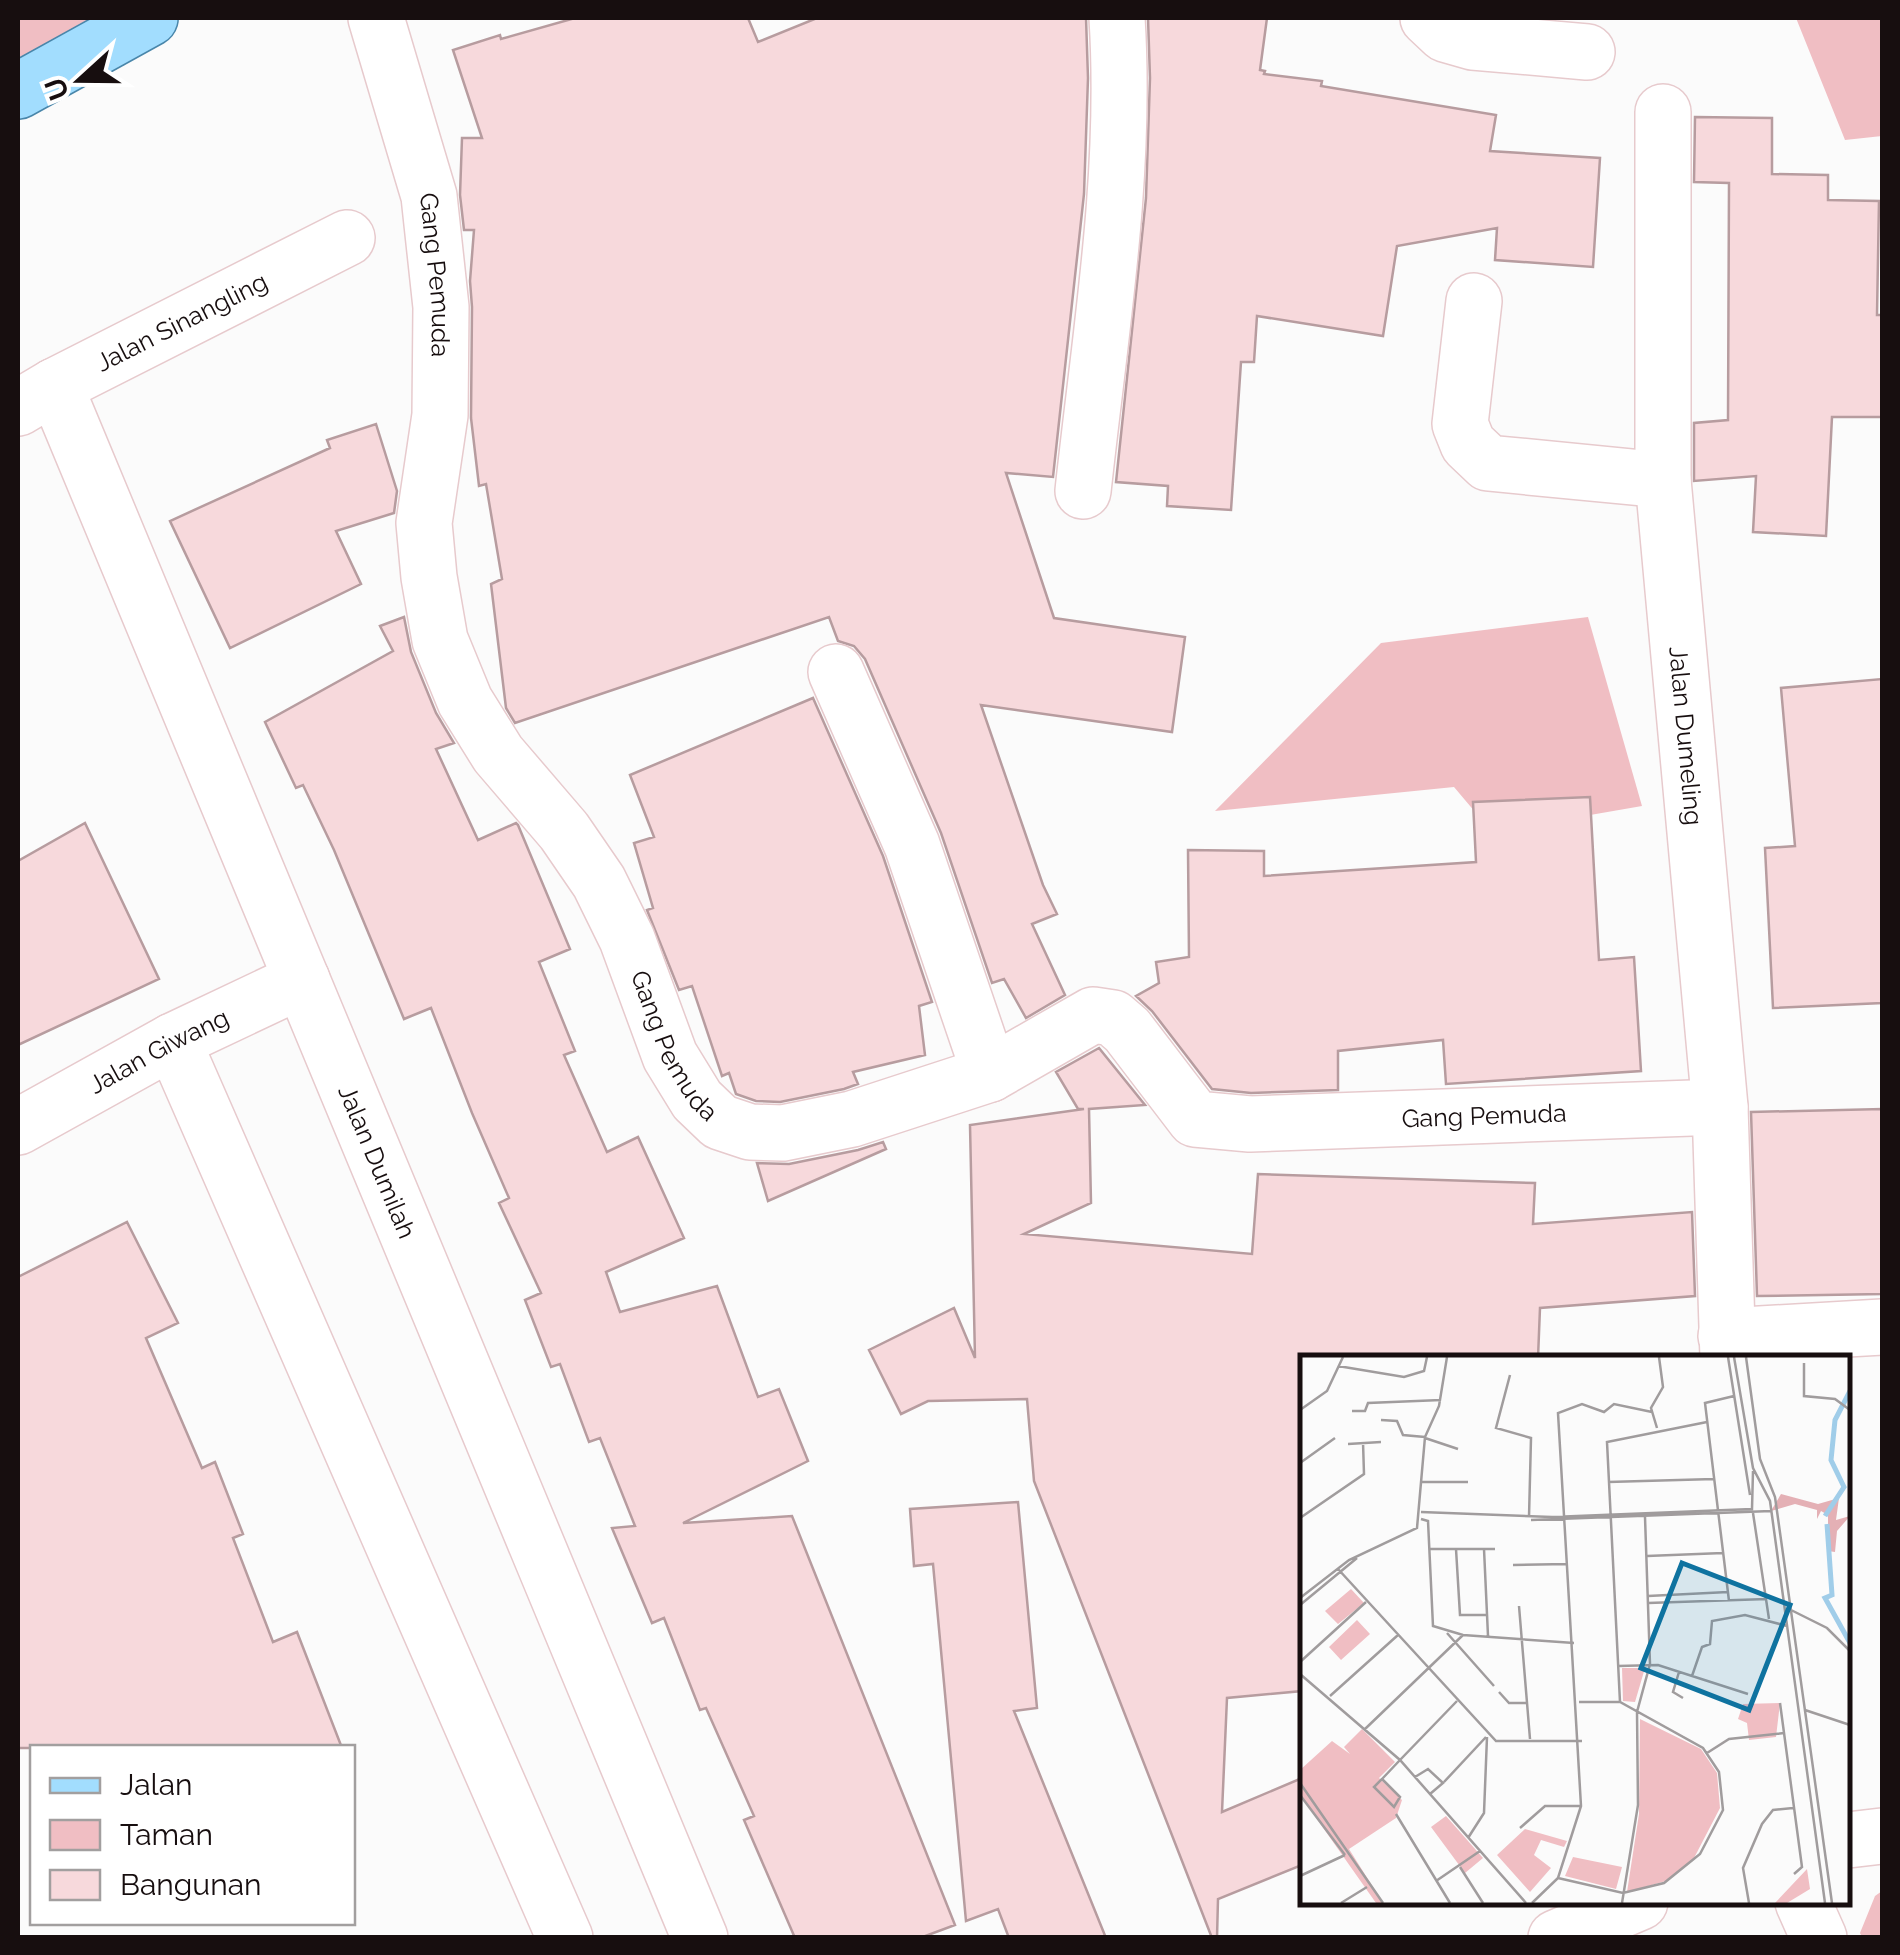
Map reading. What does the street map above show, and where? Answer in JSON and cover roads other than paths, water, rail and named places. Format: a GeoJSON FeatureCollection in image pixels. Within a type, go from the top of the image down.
{"type":"FeatureCollection","features":[{"type":"Feature","properties":{"kind":"main road"},"geometry":{"type":"LineString","coordinates":[[18,92],[150,18]]}},
{"type":"Feature","properties":{"kind":"street","name":"Gang Pemuda"},"geometry":{"type":"LineString","coordinates":[[376,18],[429,196],[441,307],[440,416],[424,523],[440,640],[465,702],[498,754],[564,830],[599,882],[628,939],[670,1056],[697,1100],[720,1122],[750,1132],[783,1133],[852,1119],[990,1074],[1093,1015],[1113,1018],[1127,1030],[1194,1119],[1250,1124],[1720,1107]]}},
{"type":"Feature","properties":{"kind":"street"},"geometry":{"type":"LineString","coordinates":[[1083,490],[1118,172],[1117,18]]}},
{"type":"Feature","properties":{"kind":"street"},"geometry":{"type":"LineString","coordinates":[[1428,18],[1445,34],[1474,42],[1587,52]]}},
{"type":"Feature","properties":{"kind":"street","name":"Jalan Dumeling"},"geometry":{"type":"LineString","coordinates":[[1663,112],[1663,480],[1720,1107],[1727,1347]]}},
{"type":"Feature","properties":{"kind":"street","name":"Jalan Sinangling"},"geometry":{"type":"LineString","coordinates":[[36,397],[347,238]]}},
{"type":"Feature","properties":{"kind":"street"},"geometry":{"type":"LineString","coordinates":[[1474,301],[1460,424],[1468,444],[1488,463],[1663,480]]}},
{"type":"Feature","properties":{"kind":"street","name":"Jalan Dumilah"},"geometry":{"type":"LineString","coordinates":[[36,397],[302,980],[700,1938]]}},
{"type":"Feature","properties":{"kind":"street"},"geometry":{"type":"LineString","coordinates":[[836,672],[912,845],[990,1074]]}},
{"type":"Feature","properties":{"kind":"street","name":"Jalan Giwang"},"geometry":{"type":"LineString","coordinates":[[18,1127],[173,1041],[302,980]]}},
{"type":"Feature","properties":{"kind":"street"},"geometry":{"type":"LineString","coordinates":[[173,1041],[564,1938]]}},
{"type":"Feature","properties":{"kind":"street"},"geometry":{"type":"LineString","coordinates":[[1727,1347],[1882,1327]]}},
{"type":"Feature","properties":{"kind":"street"},"geometry":{"type":"LineString","coordinates":[[1850,1840],[1882,1836]]}},
{"type":"Feature","properties":{"kind":"street"},"geometry":{"type":"LineString","coordinates":[[1556,1938],[1633,1905]]}},
{"type":"Feature","properties":{"kind":"street"},"geometry":{"type":"LineString","coordinates":[[1804,1905],[1819,1938]]}}]}
